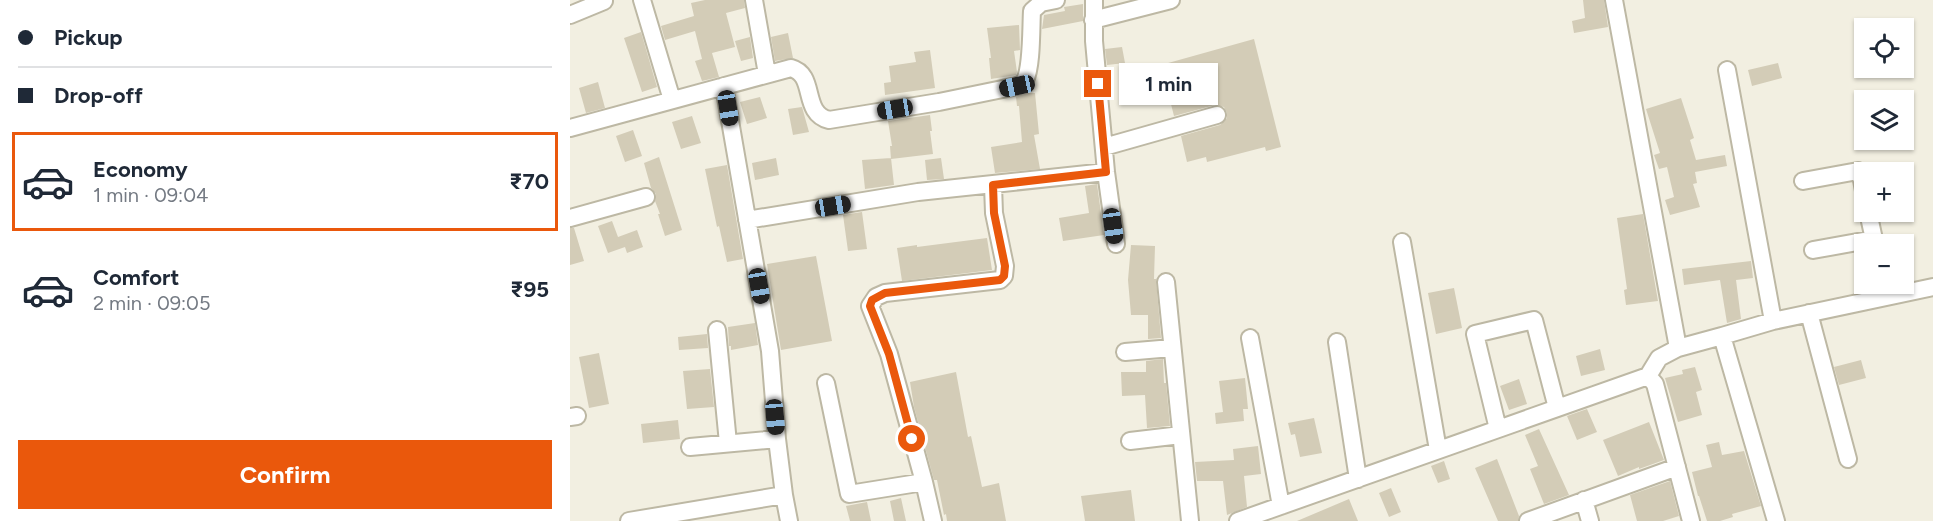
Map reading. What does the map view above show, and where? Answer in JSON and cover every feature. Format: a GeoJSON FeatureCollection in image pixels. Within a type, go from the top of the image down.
{"type":"FeatureCollection","features":[{"type":"Feature","properties":{"kind":"street"},"geometry":{"type":"LineString","coordinates":[[642,0],[672,100]]}},
{"type":"Feature","properties":{"kind":"street"},"geometry":{"type":"LineString","coordinates":[[754,0],[767,75]]}},
{"type":"Feature","properties":{"kind":"street"},"geometry":{"type":"LineString","coordinates":[[570,128],[791,68],[803,75],[814,111],[820,118],[829,120],[939,102],[1017,86],[1026,78],[1031,44],[1032,11],[1041,3],[1056,0]]}},
{"type":"Feature","properties":{"kind":"street"},"geometry":{"type":"LineString","coordinates":[[1094,0],[1093,20],[1106,172],[1116,244]]}},
{"type":"Feature","properties":{"kind":"street"},"geometry":{"type":"LineString","coordinates":[[1093,20],[1172,0]]}},
{"type":"Feature","properties":{"kind":"street"},"geometry":{"type":"LineString","coordinates":[[1614,0],[1677,348]]}},
{"type":"Feature","properties":{"kind":"street"},"geometry":{"type":"LineString","coordinates":[[570,15],[604,1]]}},
{"type":"Feature","properties":{"kind":"street"},"geometry":{"type":"LineString","coordinates":[[1727,70],[1773,321]]}},
{"type":"Feature","properties":{"kind":"street"},"geometry":{"type":"LineString","coordinates":[[724,86],[770,351],[777,439],[789,521]]}},
{"type":"Feature","properties":{"kind":"street"},"geometry":{"type":"LineString","coordinates":[[1104,147],[1217,115]]}},
{"type":"Feature","properties":{"kind":"street"},"geometry":{"type":"LineString","coordinates":[[747,220],[918,192],[1106,172]]}},
{"type":"Feature","properties":{"kind":"street"},"geometry":{"type":"LineString","coordinates":[[1803,181],[1854,172]]}},
{"type":"Feature","properties":{"kind":"street"},"geometry":{"type":"LineString","coordinates":[[933,521],[889,354],[870,306],[876,297],[885,293],[1000,280],[1004,276],[1005,266],[994,213],[993,185]]}},
{"type":"Feature","properties":{"kind":"street"},"geometry":{"type":"LineString","coordinates":[[570,218],[646,197]]}},
{"type":"Feature","properties":{"kind":"street"},"geometry":{"type":"LineString","coordinates":[[1401,242],[1438,450]]}},
{"type":"Feature","properties":{"kind":"street"},"geometry":{"type":"LineString","coordinates":[[1813,250],[1854,245]]}},
{"type":"Feature","properties":{"kind":"street"},"geometry":{"type":"LineString","coordinates":[[1166,282],[1190,521]]}},
{"type":"Feature","properties":{"kind":"street"},"geometry":{"type":"LineString","coordinates":[[1914,288],[1933,287]]}},
{"type":"Feature","properties":{"kind":"street"},"geometry":{"type":"LineString","coordinates":[[1238,521],[1256,518],[1281,506],[1358,478],[1648,376],[1659,358],[1677,348],[1871,294]]}},
{"type":"Feature","properties":{"kind":"street"},"geometry":{"type":"LineString","coordinates":[[1809,313],[1848,459]]}},
{"type":"Feature","properties":{"kind":"street"},"geometry":{"type":"LineString","coordinates":[[1498,429],[1475,334],[1534,320],[1557,408]]}},
{"type":"Feature","properties":{"kind":"street"},"geometry":{"type":"LineString","coordinates":[[717,330],[728,443]]}},
{"type":"Feature","properties":{"kind":"street"},"geometry":{"type":"LineString","coordinates":[[1722,336],[1776,521]]}},
{"type":"Feature","properties":{"kind":"street"},"geometry":{"type":"LineString","coordinates":[[1250,338],[1281,506]]}},
{"type":"Feature","properties":{"kind":"street"},"geometry":{"type":"LineString","coordinates":[[1337,342],[1358,478]]}},
{"type":"Feature","properties":{"kind":"street"},"geometry":{"type":"LineString","coordinates":[[1125,352],[1172,348]]}},
{"type":"Feature","properties":{"kind":"street"},"geometry":{"type":"LineString","coordinates":[[1648,376],[1654,384],[1691,521]]}},
{"type":"Feature","properties":{"kind":"street"},"geometry":{"type":"LineString","coordinates":[[826,382],[849,494],[924,482]]}},
{"type":"Feature","properties":{"kind":"street"},"geometry":{"type":"LineString","coordinates":[[1130,441],[1181,435]]}},
{"type":"Feature","properties":{"kind":"street"},"geometry":{"type":"LineString","coordinates":[[690,447],[777,439]]}},
{"type":"Feature","properties":{"kind":"street"},"geometry":{"type":"LineString","coordinates":[[1528,521],[1677,467]]}},
{"type":"Feature","properties":{"kind":"street"},"geometry":{"type":"LineString","coordinates":[[629,521],[662,518],[784,495]]}},
{"type":"Feature","properties":{"kind":"street"},"geometry":{"type":"LineString","coordinates":[[1584,500],[1590,521]]}},
{"type":"Feature","properties":{"kind":"building"},"geometry":{"type":"Polygon","coordinates":[[[705,0],[744,0],[745,8],[726,13],[735,47],[712,53],[719,77],[702,81],[695,61],[702,59],[695,31],[665,40],[661,26],[694,16],[691,3],[705,0]]]}},
{"type":"Feature","properties":{"kind":"building"},"geometry":{"type":"Polygon","coordinates":[[[1583,0],[1604,0],[1608,27],[1574,33],[1572,21],[1585,18],[1583,0]]]}},
{"type":"Feature","properties":{"kind":"building"},"geometry":{"type":"Polygon","coordinates":[[[1083,4],[1083,21],[1042,29],[1044,15],[1065,11],[1064,7],[1083,4]]]}},
{"type":"Feature","properties":{"kind":"building"},"geometry":{"type":"Polygon","coordinates":[[[1019,25],[1020,50],[1014,51],[1016,75],[991,79],[987,28],[1019,25]]]}},
{"type":"Feature","properties":{"kind":"building"},"geometry":{"type":"Polygon","coordinates":[[[641,32],[657,87],[642,92],[624,38],[641,32]]]}},
{"type":"Feature","properties":{"kind":"building"},"geometry":{"type":"Polygon","coordinates":[[[788,33],[793,58],[775,61],[771,37],[788,33]]]}},
{"type":"Feature","properties":{"kind":"building"},"geometry":{"type":"Polygon","coordinates":[[[750,37],[753,58],[741,61],[735,41],[750,37]]]}},
{"type":"Feature","properties":{"kind":"building"},"geometry":{"type":"Polygon","coordinates":[[[1254,39],[1281,147],[1266,151],[1265,147],[1207,162],[1206,157],[1187,162],[1181,136],[1220,125],[1227,118],[1227,113],[1224,107],[1215,105],[1174,116],[1161,65],[1254,39]]]}},
{"type":"Feature","properties":{"kind":"building"},"geometry":{"type":"Polygon","coordinates":[[[1122,47],[1125,63],[1107,65],[1105,49],[1122,47]]]}},
{"type":"Feature","properties":{"kind":"building"},"geometry":{"type":"Polygon","coordinates":[[[930,50],[935,88],[885,95],[884,83],[891,82],[889,66],[916,62],[914,52],[930,50]]]}},
{"type":"Feature","properties":{"kind":"building"},"geometry":{"type":"Polygon","coordinates":[[[1778,63],[1782,78],[1752,86],[1748,70],[1778,63]]]}},
{"type":"Feature","properties":{"kind":"building"},"geometry":{"type":"Polygon","coordinates":[[[598,82],[605,108],[586,113],[579,88],[598,82]]]}},
{"type":"Feature","properties":{"kind":"building"},"geometry":{"type":"Polygon","coordinates":[[[1026,93],[1035,93],[1039,134],[1034,135],[1040,169],[995,173],[991,147],[1022,142],[1016,97],[1026,93]]]}},
{"type":"Feature","properties":{"kind":"building"},"geometry":{"type":"Polygon","coordinates":[[[760,97],[767,118],[747,124],[740,102],[760,97]]]}},
{"type":"Feature","properties":{"kind":"building"},"geometry":{"type":"Polygon","coordinates":[[[1681,98],[1694,138],[1690,140],[1696,160],[1725,155],[1727,166],[1695,172],[1697,183],[1693,184],[1700,207],[1670,215],[1665,200],[1674,197],[1667,167],[1659,169],[1654,155],[1660,153],[1646,109],[1681,98]]]}},
{"type":"Feature","properties":{"kind":"building"},"geometry":{"type":"Polygon","coordinates":[[[802,107],[809,132],[793,135],[788,109],[802,107]]]}},
{"type":"Feature","properties":{"kind":"building"},"geometry":{"type":"Polygon","coordinates":[[[930,115],[933,154],[891,159],[890,146],[892,146],[888,121],[930,115]]]}},
{"type":"Feature","properties":{"kind":"building"},"geometry":{"type":"Polygon","coordinates":[[[692,116],[701,143],[681,149],[672,122],[692,116]]]}},
{"type":"Feature","properties":{"kind":"building"},"geometry":{"type":"Polygon","coordinates":[[[633,130],[642,156],[625,162],[616,136],[633,130]]]}},
{"type":"Feature","properties":{"kind":"building"},"geometry":{"type":"Polygon","coordinates":[[[659,157],[682,230],[665,236],[655,201],[656,194],[651,188],[644,163],[659,157]]]}},
{"type":"Feature","properties":{"kind":"building"},"geometry":{"type":"Polygon","coordinates":[[[776,158],[779,175],[755,180],[752,163],[776,158]]]}},
{"type":"Feature","properties":{"kind":"building"},"geometry":{"type":"Polygon","coordinates":[[[891,158],[894,185],[865,189],[862,160],[891,158]]]}},
{"type":"Feature","properties":{"kind":"building"},"geometry":{"type":"Polygon","coordinates":[[[941,158],[944,179],[927,180],[925,160],[941,158]]]}},
{"type":"Feature","properties":{"kind":"building"},"geometry":{"type":"Polygon","coordinates":[[[727,165],[743,259],[727,262],[705,169],[727,165]]]}},
{"type":"Feature","properties":{"kind":"building"},"geometry":{"type":"Polygon","coordinates":[[[1097,184],[1104,235],[1063,241],[1059,218],[1089,213],[1085,186],[1097,184]]]}},
{"type":"Feature","properties":{"kind":"building"},"geometry":{"type":"Polygon","coordinates":[[[862,212],[867,249],[848,251],[843,215],[862,212]]]}},
{"type":"Feature","properties":{"kind":"building"},"geometry":{"type":"Polygon","coordinates":[[[1643,214],[1658,301],[1626,305],[1624,290],[1627,289],[1617,218],[1643,214]]]}},
{"type":"Feature","properties":{"kind":"building"},"geometry":{"type":"Polygon","coordinates":[[[612,221],[618,237],[637,230],[643,247],[627,253],[625,247],[608,253],[598,226],[612,221]]]}},
{"type":"Feature","properties":{"kind":"building"},"geometry":{"type":"Polygon","coordinates":[[[570,228],[574,228],[584,261],[570,265],[570,228]]]}},
{"type":"Feature","properties":{"kind":"building"},"geometry":{"type":"Polygon","coordinates":[[[987,238],[992,270],[902,281],[897,248],[987,238]]]}},
{"type":"Feature","properties":{"kind":"building"},"geometry":{"type":"Polygon","coordinates":[[[1131,245],[1155,246],[1154,279],[1156,279],[1161,338],[1148,339],[1148,315],[1131,315],[1128,280],[1131,245]]]}},
{"type":"Feature","properties":{"kind":"building"},"geometry":{"type":"Polygon","coordinates":[[[816,256],[832,341],[781,350],[767,264],[816,256]]]}},
{"type":"Feature","properties":{"kind":"building"},"geometry":{"type":"Polygon","coordinates":[[[1751,261],[1753,278],[1736,280],[1741,319],[1727,323],[1720,280],[1684,285],[1682,269],[1751,261]]]}},
{"type":"Feature","properties":{"kind":"building"},"geometry":{"type":"Polygon","coordinates":[[[1454,288],[1462,328],[1436,334],[1428,293],[1454,288]]]}},
{"type":"Feature","properties":{"kind":"building"},"geometry":{"type":"Polygon","coordinates":[[[755,323],[758,345],[731,350],[728,327],[755,323]]]}},
{"type":"Feature","properties":{"kind":"building"},"geometry":{"type":"Polygon","coordinates":[[[707,334],[708,348],[679,350],[678,337],[707,334]]]}},
{"type":"Feature","properties":{"kind":"building"},"geometry":{"type":"Polygon","coordinates":[[[1600,349],[1605,370],[1581,376],[1576,356],[1600,349]]]}},
{"type":"Feature","properties":{"kind":"building"},"geometry":{"type":"Polygon","coordinates":[[[599,353],[609,404],[589,408],[579,357],[599,353]]]}},
{"type":"Feature","properties":{"kind":"building"},"geometry":{"type":"Polygon","coordinates":[[[1163,359],[1170,426],[1147,428],[1145,395],[1122,396],[1121,372],[1146,372],[1146,361],[1163,359]]]}},
{"type":"Feature","properties":{"kind":"building"},"geometry":{"type":"Polygon","coordinates":[[[1861,360],[1866,378],[1839,385],[1834,367],[1861,360]]]}},
{"type":"Feature","properties":{"kind":"building"},"geometry":{"type":"Polygon","coordinates":[[[1695,367],[1702,390],[1696,392],[1702,415],[1678,422],[1665,378],[1683,374],[1682,370],[1695,367]]]}},
{"type":"Feature","properties":{"kind":"building"},"geometry":{"type":"Polygon","coordinates":[[[710,369],[714,407],[687,409],[683,371],[710,369]]]}},
{"type":"Feature","properties":{"kind":"building"},"geometry":{"type":"Polygon","coordinates":[[[956,372],[968,437],[971,436],[982,487],[999,483],[1006,521],[947,521],[946,514],[944,515],[937,480],[934,480],[914,407],[910,382],[956,372]]]}},
{"type":"Feature","properties":{"kind":"building"},"geometry":{"type":"Polygon","coordinates":[[[1245,378],[1248,409],[1243,409],[1244,421],[1216,424],[1215,413],[1223,412],[1219,381],[1245,378]]]}},
{"type":"Feature","properties":{"kind":"building"},"geometry":{"type":"Polygon","coordinates":[[[1519,379],[1527,404],[1509,410],[1500,386],[1519,379]]]}},
{"type":"Feature","properties":{"kind":"building"},"geometry":{"type":"Polygon","coordinates":[[[1587,409],[1597,432],[1577,440],[1567,416],[1587,409]]]}},
{"type":"Feature","properties":{"kind":"building"},"geometry":{"type":"Polygon","coordinates":[[[1314,418],[1322,453],[1300,457],[1295,434],[1291,435],[1288,423],[1314,418]]]}},
{"type":"Feature","properties":{"kind":"building"},"geometry":{"type":"Polygon","coordinates":[[[678,420],[680,439],[643,443],[641,424],[678,420]]]}},
{"type":"Feature","properties":{"kind":"building"},"geometry":{"type":"Polygon","coordinates":[[[1649,422],[1664,460],[1618,476],[1603,440],[1649,422]]]}},
{"type":"Feature","properties":{"kind":"building"},"geometry":{"type":"Polygon","coordinates":[[[1539,429],[1569,495],[1544,504],[1530,469],[1538,466],[1525,435],[1539,429]]]}},
{"type":"Feature","properties":{"kind":"building"},"geometry":{"type":"Polygon","coordinates":[[[1719,442],[1722,455],[1744,451],[1761,506],[1732,514],[1733,517],[1720,521],[1707,521],[1692,472],[1712,467],[1706,445],[1719,442]]]}},
{"type":"Feature","properties":{"kind":"building"},"geometry":{"type":"Polygon","coordinates":[[[1258,446],[1261,474],[1244,476],[1247,507],[1227,515],[1223,481],[1197,481],[1195,462],[1234,460],[1233,449],[1258,446]]]}},
{"type":"Feature","properties":{"kind":"building"},"geometry":{"type":"Polygon","coordinates":[[[1497,459],[1519,516],[1518,521],[1498,521],[1475,468],[1497,459]]]}},
{"type":"Feature","properties":{"kind":"building"},"geometry":{"type":"Polygon","coordinates":[[[1444,461],[1450,479],[1438,483],[1431,466],[1444,461]]]}},
{"type":"Feature","properties":{"kind":"building"},"geometry":{"type":"Polygon","coordinates":[[[1670,481],[1679,516],[1663,521],[1637,521],[1630,495],[1670,481]]]}},
{"type":"Feature","properties":{"kind":"building"},"geometry":{"type":"Polygon","coordinates":[[[1391,488],[1401,512],[1389,517],[1379,493],[1391,488]]]}},
{"type":"Feature","properties":{"kind":"building"},"geometry":{"type":"Polygon","coordinates":[[[1131,490],[1135,521],[1085,521],[1081,496],[1131,490]]]}},
{"type":"Feature","properties":{"kind":"building"},"geometry":{"type":"Polygon","coordinates":[[[901,498],[906,521],[894,521],[890,501],[901,498]]]}},
{"type":"Feature","properties":{"kind":"building"},"geometry":{"type":"Polygon","coordinates":[[[1349,499],[1358,521],[1297,521],[1349,499]]]}},
{"type":"Feature","properties":{"kind":"building"},"geometry":{"type":"Polygon","coordinates":[[[867,502],[871,521],[850,521],[846,506],[867,502]]]}},
{"type":"Feature","properties":{"kind":"route"},"geometry":{"type":"LineString","coordinates":[[912,439],[889,354],[870,306],[872,300],[885,293],[1000,280],[1004,276],[1005,266],[993,207],[993,185],[1106,172],[1098,84]]}}]}
